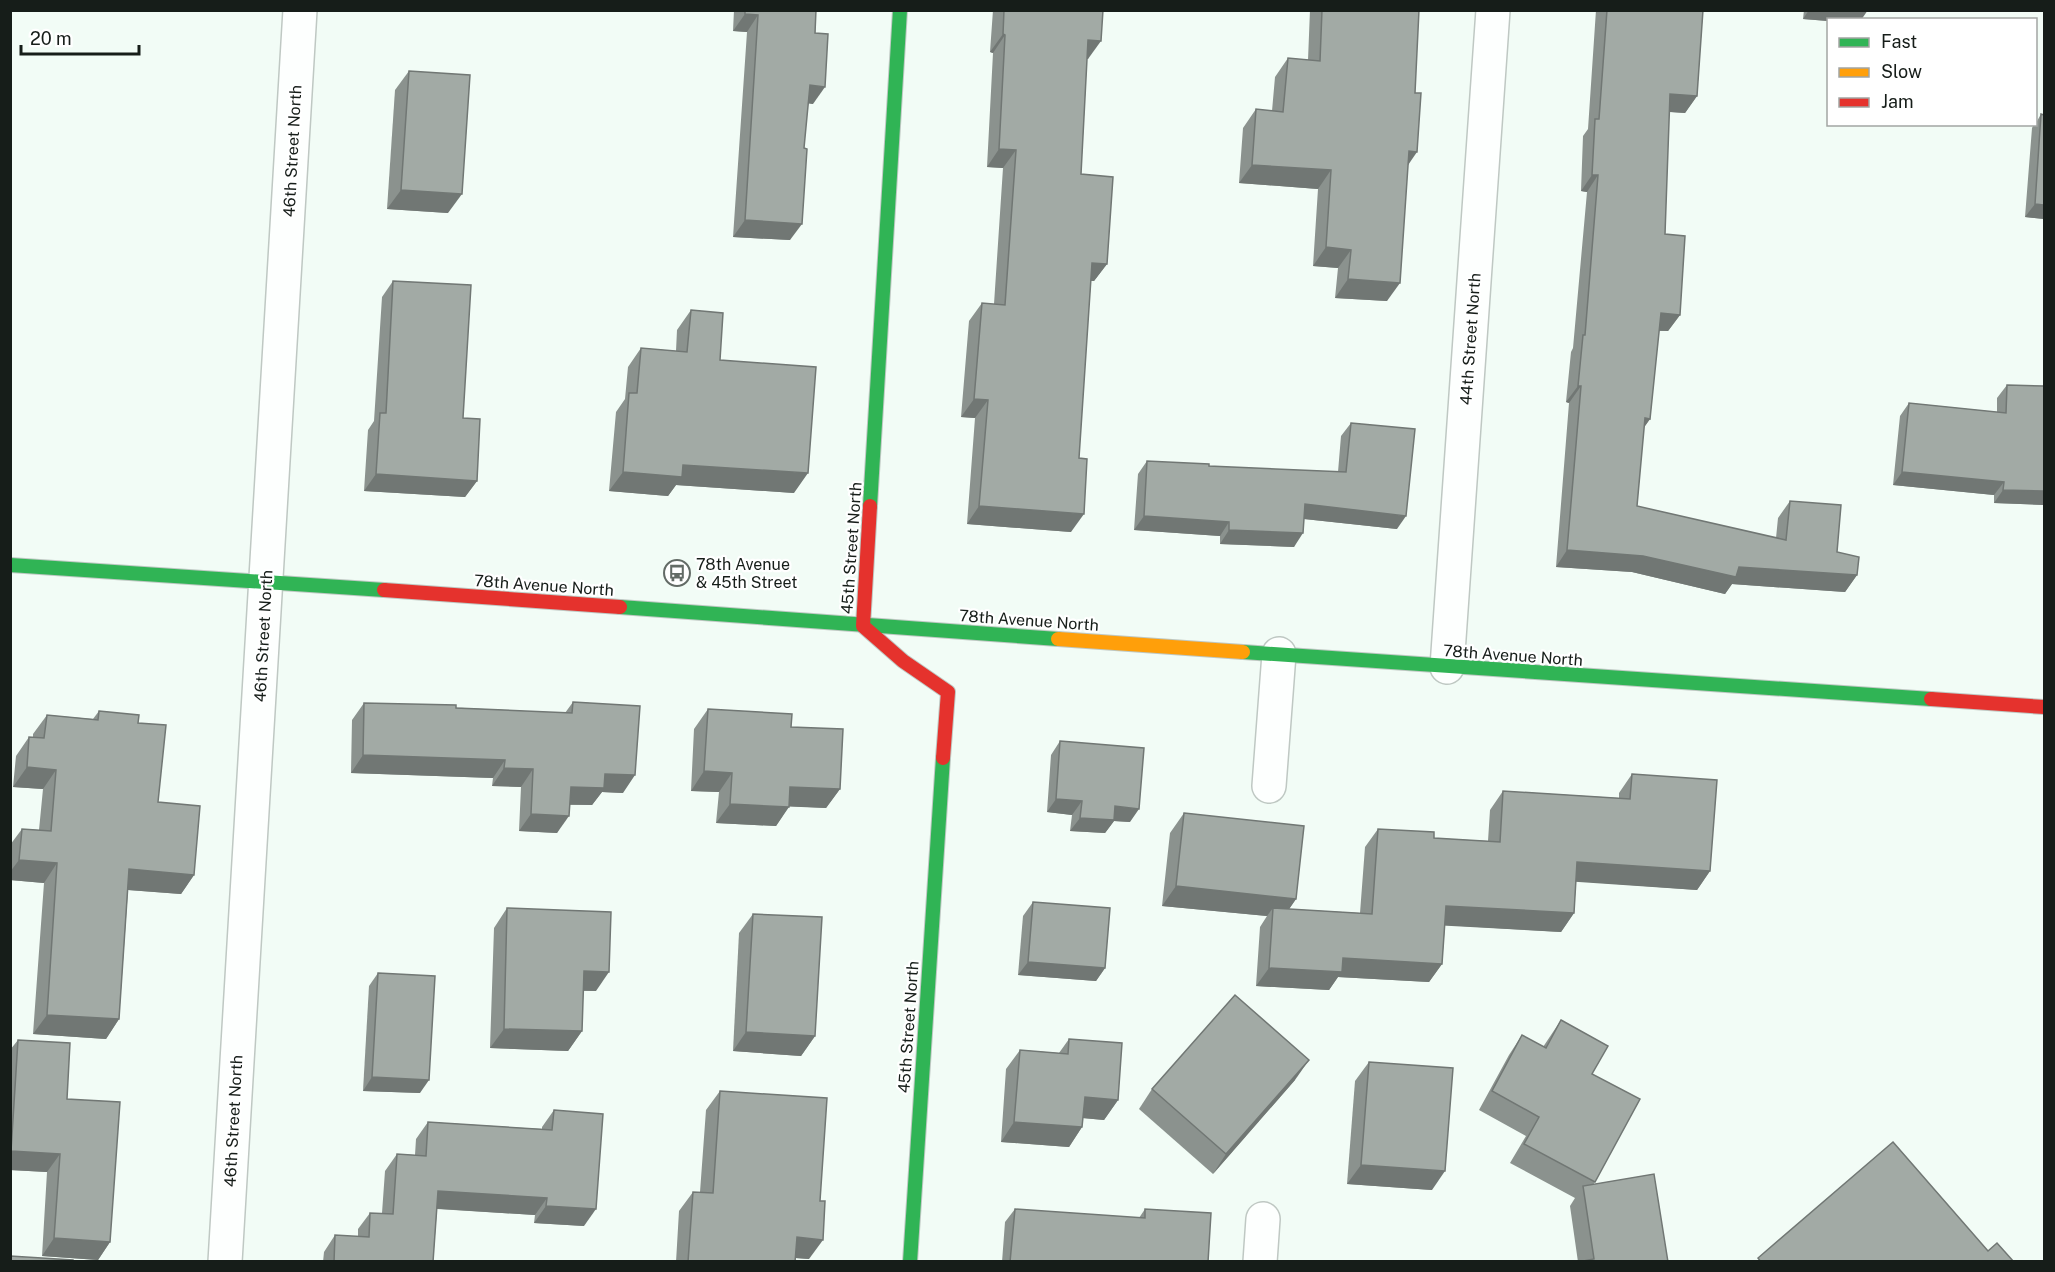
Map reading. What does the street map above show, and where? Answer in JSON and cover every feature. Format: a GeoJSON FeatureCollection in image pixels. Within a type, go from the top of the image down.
{"type":"FeatureCollection","features":[{"type":"Feature","properties":{"kind":"street","name":"46th Street North"},"geometry":{"type":"LineString","coordinates":[[225,1262],[300,10]]}},
{"type":"Feature","properties":{"kind":"street","name":"45th Street North"},"geometry":{"type":"LineString","coordinates":[[900,10],[863,626],[903,660],[948,692],[910,1262]]}},
{"type":"Feature","properties":{"kind":"street","name":"44th Street North"},"geometry":{"type":"LineString","coordinates":[[1447,667],[1493,10]]}},
{"type":"Feature","properties":{"kind":"street","name":"78th Avenue North"},"geometry":{"type":"LineString","coordinates":[[10,565],[266,581],[863,626],[2044,707]]}},
{"type":"Feature","properties":{"kind":"street"},"geometry":{"type":"LineString","coordinates":[[1269,786],[1280,654]]}},
{"type":"Feature","properties":{"kind":"street"},"geometry":{"type":"LineString","coordinates":[[1260,1262],[1263,1219]]}},
{"type":"Feature","properties":{"kind":"building"},"geometry":{"type":"Polygon","coordinates":[[[745,10],[816,10],[815,33],[828,34],[825,87],[810,85],[804,148],[807,149],[802,224],[745,220],[758,15],[745,14],[745,10]]]}},
{"type":"Feature","properties":{"kind":"building"},"geometry":{"type":"Polygon","coordinates":[[[1004,10],[1103,10],[1101,41],[1088,40],[1081,174],[1113,177],[1107,264],[1092,263],[1079,458],[1087,459],[1084,514],[979,506],[988,400],[974,399],[982,303],[1005,305],[1016,150],[999,149],[1005,35],[1003,34],[1004,10]]]}},
{"type":"Feature","properties":{"kind":"building"},"geometry":{"type":"Polygon","coordinates":[[[1322,10],[1419,10],[1415,93],[1421,93],[1417,152],[1409,151],[1400,283],[1348,279],[1351,250],[1326,247],[1331,170],[1252,165],[1256,109],[1283,112],[1288,58],[1320,61],[1322,10]]]}},
{"type":"Feature","properties":{"kind":"building"},"geometry":{"type":"Polygon","coordinates":[[[1607,10],[1703,10],[1697,96],[1670,94],[1665,234],[1685,236],[1680,315],[1661,313],[1650,419],[1645,418],[1637,506],[1786,540],[1790,501],[1841,505],[1837,552],[1859,557],[1857,575],[1739,567],[1736,577],[1643,556],[1567,550],[1581,386],[1578,386],[1583,335],[1585,335],[1598,175],[1592,175],[1595,119],[1599,119],[1607,10]]]}},
{"type":"Feature","properties":{"kind":"building"},"geometry":{"type":"Polygon","coordinates":[[[409,71],[470,75],[462,194],[401,190],[409,71]]]}},
{"type":"Feature","properties":{"kind":"building"},"geometry":{"type":"Polygon","coordinates":[[[2041,114],[2044,115],[2044,205],[2035,204],[2041,114]]]}},
{"type":"Feature","properties":{"kind":"building"},"geometry":{"type":"Polygon","coordinates":[[[393,281],[471,285],[463,418],[480,419],[477,481],[376,474],[380,413],[386,413],[393,281]]]}},
{"type":"Feature","properties":{"kind":"building"},"geometry":{"type":"Polygon","coordinates":[[[691,310],[723,313],[720,360],[816,367],[808,473],[683,465],[682,477],[623,472],[629,393],[637,393],[641,348],[687,352],[691,310]]]}},
{"type":"Feature","properties":{"kind":"building"},"geometry":{"type":"Polygon","coordinates":[[[2007,385],[2044,386],[2044,491],[2003,490],[2004,482],[1902,472],[1909,403],[2006,413],[2007,385]]]}},
{"type":"Feature","properties":{"kind":"building"},"geometry":{"type":"Polygon","coordinates":[[[1351,423],[1415,429],[1406,516],[1305,504],[1303,533],[1229,530],[1229,522],[1144,516],[1147,461],[1346,472],[1351,423]]]}},
{"type":"Feature","properties":{"kind":"building"},"geometry":{"type":"Polygon","coordinates":[[[573,702],[640,706],[635,775],[605,774],[604,788],[571,787],[569,816],[531,814],[533,769],[504,768],[505,760],[363,755],[364,703],[456,705],[456,708],[572,713],[573,702]]]}},
{"type":"Feature","properties":{"kind":"building"},"geometry":{"type":"Polygon","coordinates":[[[708,709],[792,714],[791,727],[843,729],[840,789],[790,787],[789,807],[730,804],[732,773],[704,771],[708,709]]]}},
{"type":"Feature","properties":{"kind":"building"},"geometry":{"type":"Polygon","coordinates":[[[99,711],[139,715],[138,723],[166,725],[158,802],[200,806],[194,875],[129,869],[119,1019],[47,1015],[57,863],[19,860],[22,829],[51,831],[56,770],[27,767],[29,737],[44,738],[47,715],[98,720],[99,711]]]}},
{"type":"Feature","properties":{"kind":"building"},"geometry":{"type":"Polygon","coordinates":[[[1060,741],[1144,748],[1139,809],[1115,806],[1114,820],[1080,818],[1082,801],[1056,799],[1060,741]]]}},
{"type":"Feature","properties":{"kind":"building"},"geometry":{"type":"Polygon","coordinates":[[[1632,774],[1717,780],[1710,871],[1577,862],[1574,913],[1446,906],[1442,964],[1343,958],[1342,972],[1269,968],[1273,908],[1372,914],[1378,829],[1434,832],[1434,838],[1500,842],[1503,791],[1630,799],[1632,774]]]}},
{"type":"Feature","properties":{"kind":"building"},"geometry":{"type":"Polygon","coordinates":[[[1184,813],[1304,826],[1296,899],[1176,886],[1184,813]]]}},
{"type":"Feature","properties":{"kind":"building"},"geometry":{"type":"Polygon","coordinates":[[[1033,902],[1110,908],[1105,968],[1028,962],[1033,902]]]}},
{"type":"Feature","properties":{"kind":"building"},"geometry":{"type":"Polygon","coordinates":[[[507,908],[611,912],[609,972],[584,971],[582,1031],[504,1029],[507,908]]]}},
{"type":"Feature","properties":{"kind":"building"},"geometry":{"type":"Polygon","coordinates":[[[753,914],[822,917],[815,1036],[746,1032],[753,914]]]}},
{"type":"Feature","properties":{"kind":"building"},"geometry":{"type":"Polygon","coordinates":[[[378,973],[435,976],[429,1080],[372,1077],[378,973]]]}},
{"type":"Feature","properties":{"kind":"building"},"geometry":{"type":"Polygon","coordinates":[[[1235,995],[1309,1060],[1226,1154],[1152,1089],[1235,995]]]}},
{"type":"Feature","properties":{"kind":"building"},"geometry":{"type":"Polygon","coordinates":[[[1561,1020],[1608,1046],[1592,1074],[1640,1099],[1595,1182],[1524,1144],[1539,1117],[1492,1091],[1522,1035],[1546,1048],[1561,1020]]]}},
{"type":"Feature","properties":{"kind":"building"},"geometry":{"type":"Polygon","coordinates":[[[1069,1039],[1122,1043],[1118,1100],[1085,1097],[1082,1127],[1014,1122],[1020,1050],[1068,1054],[1069,1039]]]}},
{"type":"Feature","properties":{"kind":"building"},"geometry":{"type":"Polygon","coordinates":[[[18,1040],[70,1043],[67,1099],[120,1102],[110,1242],[54,1238],[60,1154],[11,1151],[18,1040]]]}},
{"type":"Feature","properties":{"kind":"building"},"geometry":{"type":"Polygon","coordinates":[[[1369,1062],[1453,1068],[1445,1171],[1361,1165],[1369,1062]]]}},
{"type":"Feature","properties":{"kind":"building"},"geometry":{"type":"Polygon","coordinates":[[[720,1091],[827,1098],[820,1201],[825,1201],[823,1240],[797,1237],[795,1262],[688,1262],[693,1192],[713,1193],[720,1091]]]}},
{"type":"Feature","properties":{"kind":"building"},"geometry":{"type":"Polygon","coordinates":[[[554,1110],[603,1114],[596,1209],[546,1206],[547,1198],[438,1191],[433,1262],[334,1262],[335,1235],[369,1237],[370,1213],[393,1214],[397,1154],[426,1156],[428,1122],[552,1130],[554,1110]]]}},
{"type":"Feature","properties":{"kind":"building"},"geometry":{"type":"Polygon","coordinates":[[[1893,1142],[1988,1251],[1997,1243],[2014,1262],[1761,1262],[1758,1258],[1893,1142]]]}},
{"type":"Feature","properties":{"kind":"building"},"geometry":{"type":"Polygon","coordinates":[[[1654,1174],[1668,1262],[1578,1262],[1594,1259],[1583,1186],[1654,1174]]]}},
{"type":"Feature","properties":{"kind":"building"},"geometry":{"type":"Polygon","coordinates":[[[1015,1209],[1145,1218],[1145,1209],[1211,1213],[1208,1262],[1010,1262],[1015,1209]]]}},
{"type":"Feature","properties":{"kind":"building"},"geometry":{"type":"Polygon","coordinates":[[[10,1256],[73,1260],[73,1262],[10,1262],[10,1256]]]}},
{"type":"Feature","properties":{"kind":"traffic: fast"},"geometry":{"type":"LineString","coordinates":[[870,506],[900,10]]}},
{"type":"Feature","properties":{"kind":"traffic: fast"},"geometry":{"type":"LineString","coordinates":[[10,565],[384,590]]}},
{"type":"Feature","properties":{"kind":"traffic: fast"},"geometry":{"type":"LineString","coordinates":[[620,607],[1058,639]]}},
{"type":"Feature","properties":{"kind":"traffic: fast"},"geometry":{"type":"LineString","coordinates":[[1243,652],[1931,699]]}},
{"type":"Feature","properties":{"kind":"traffic: fast"},"geometry":{"type":"LineString","coordinates":[[910,1262],[943,758]]}},
{"type":"Feature","properties":{"kind":"traffic: slow"},"geometry":{"type":"LineString","coordinates":[[1058,639],[1243,652]]}},
{"type":"Feature","properties":{"kind":"traffic: jam"},"geometry":{"type":"LineString","coordinates":[[870,506],[863,626],[903,661],[948,692],[943,758]]}},
{"type":"Feature","properties":{"kind":"traffic: jam"},"geometry":{"type":"LineString","coordinates":[[384,590],[620,607]]}},
{"type":"Feature","properties":{"kind":"traffic: jam"},"geometry":{"type":"LineString","coordinates":[[1931,699],[2044,707]]}},
{"type":"Feature","properties":{"kind":"place","name":"78th Avenue & 45th Street"},"geometry":{"type":"Point","coordinates":[677,573]}}]}
